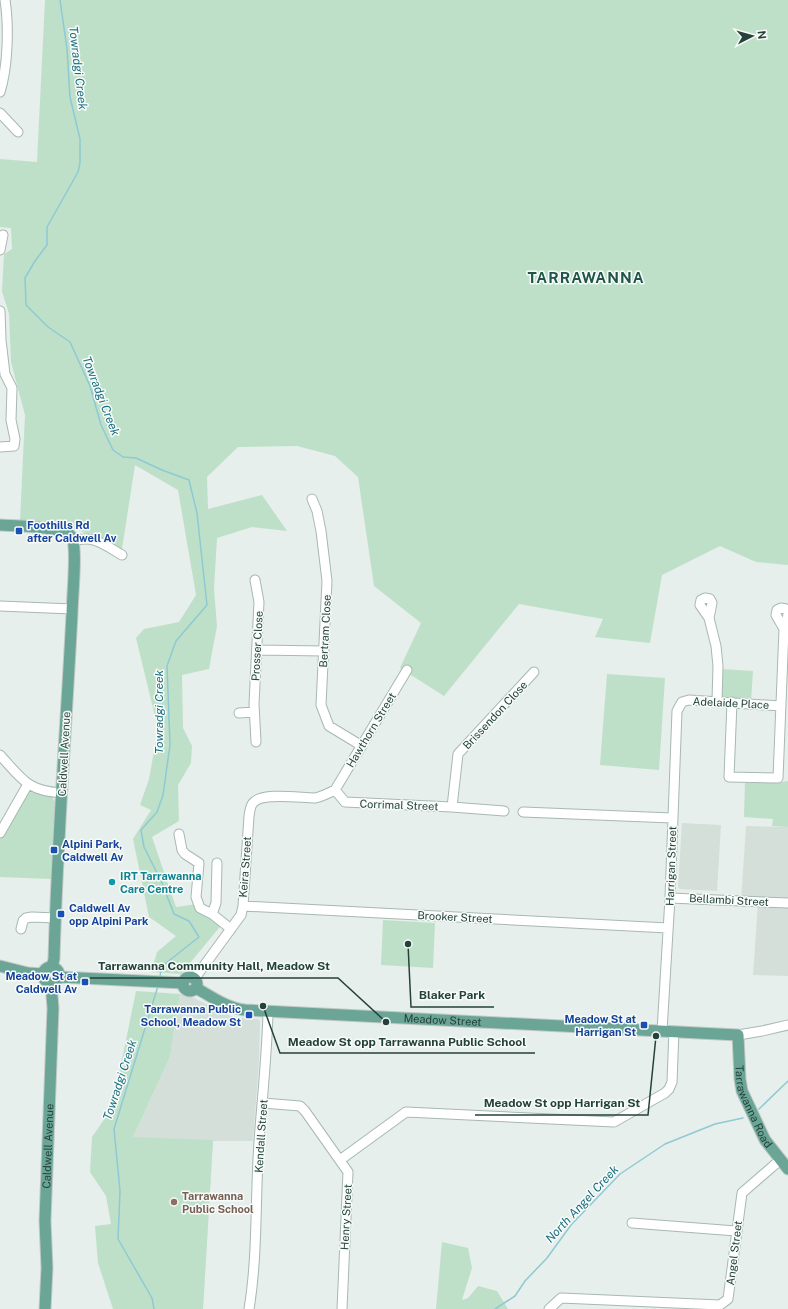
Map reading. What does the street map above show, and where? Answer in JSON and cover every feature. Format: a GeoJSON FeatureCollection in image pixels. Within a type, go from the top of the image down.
{"type":"FeatureCollection","features":[{"type":"Feature","properties":{"kind":"main road"},"geometry":{"type":"LineString","coordinates":[[0,525],[41,527],[62,531],[71,535],[74,540]]}},
{"type":"Feature","properties":{"kind":"main road","name":"Caldwell Avenue"},"geometry":{"type":"LineString","coordinates":[[52,967],[54,959],[72,609],[74,540]]}},
{"type":"Feature","properties":{"kind":"main road"},"geometry":{"type":"LineString","coordinates":[[0,966],[43,974]]}},
{"type":"Feature","properties":{"kind":"main road"},"geometry":{"type":"LineString","coordinates":[[52,967],[59,971],[56,980],[46,982],[43,974],[45,970],[52,967]]}},
{"type":"Feature","properties":{"kind":"main road","name":"Caldwell Avenue"},"geometry":{"type":"LineString","coordinates":[[45,1309],[47,1268],[45,1221],[53,1008],[56,980]]}},
{"type":"Feature","properties":{"kind":"main road","name":"Meadow Street"},"geometry":{"type":"LineString","coordinates":[[56,980],[183,983],[183,988],[187,991],[192,991],[196,983],[234,1008],[268,1012],[738,1035]]}},
{"type":"Feature","properties":{"kind":"main road","name":"Tarrawanna Road"},"geometry":{"type":"LineString","coordinates":[[738,1035],[742,1091],[765,1140],[788,1169]]}},
{"type":"Feature","properties":{"kind":"street"},"geometry":{"type":"LineString","coordinates":[[0,92],[5,68],[7,15],[5,0]]}},
{"type":"Feature","properties":{"kind":"street"},"geometry":{"type":"LineString","coordinates":[[0,113],[18,132]]}},
{"type":"Feature","properties":{"kind":"street"},"geometry":{"type":"LineString","coordinates":[[0,250],[3,235]]}},
{"type":"Feature","properties":{"kind":"street"},"geometry":{"type":"LineString","coordinates":[[0,311],[1,340],[5,374],[12,388],[11,420],[15,439],[14,446],[0,447]]}},
{"type":"Feature","properties":{"kind":"street","name":"Bertram Close"},"geometry":{"type":"LineString","coordinates":[[312,499],[317,511],[321,531],[327,581],[321,705],[330,726],[362,746]]}},
{"type":"Feature","properties":{"kind":"street"},"geometry":{"type":"LineString","coordinates":[[74,540],[89,538],[100,542],[122,555]]}},
{"type":"Feature","properties":{"kind":"street","name":"Prosser Close"},"geometry":{"type":"LineString","coordinates":[[255,580],[259,602],[254,712],[256,742]]}},
{"type":"Feature","properties":{"kind":"street"},"geometry":{"type":"LineString","coordinates":[[0,606],[72,609]]}},
{"type":"Feature","properties":{"kind":"street"},"geometry":{"type":"LineString","coordinates":[[784,629],[776,615],[777,610],[781,608],[786,609],[788,612]]}},
{"type":"Feature","properties":{"kind":"street"},"geometry":{"type":"LineString","coordinates":[[732,702],[729,777],[778,778],[784,629],[788,615]]}},
{"type":"Feature","properties":{"kind":"street"},"geometry":{"type":"LineString","coordinates":[[709,618],[716,646],[718,666],[717,701]]}},
{"type":"Feature","properties":{"kind":"street"},"geometry":{"type":"LineString","coordinates":[[257,650],[324,651]]}},
{"type":"Feature","properties":{"kind":"street","name":"Hawthorn Street"},"geometry":{"type":"LineString","coordinates":[[335,790],[407,670]]}},
{"type":"Feature","properties":{"kind":"street","name":"Brissendon Close"},"geometry":{"type":"LineString","coordinates":[[452,807],[458,754],[534,672]]}},
{"type":"Feature","properties":{"kind":"street","name":"Adelaide Place"},"geometry":{"type":"LineString","coordinates":[[682,702],[689,700],[717,701],[781,706]]}},
{"type":"Feature","properties":{"kind":"street","name":"Harrigan Street"},"geometry":{"type":"LineString","coordinates":[[662,1031],[670,898],[677,711],[682,702]]}},
{"type":"Feature","properties":{"kind":"street"},"geometry":{"type":"LineString","coordinates":[[239,713],[254,712]]}},
{"type":"Feature","properties":{"kind":"street"},"geometry":{"type":"LineString","coordinates":[[0,756],[28,784],[40,791],[62,793]]}},
{"type":"Feature","properties":{"kind":"street"},"geometry":{"type":"LineString","coordinates":[[0,833],[28,784]]}},
{"type":"Feature","properties":{"kind":"street","name":"Corrimal Street"},"geometry":{"type":"LineString","coordinates":[[335,790],[345,802],[504,811]]}},
{"type":"Feature","properties":{"kind":"street","name":"Keira Street"},"geometry":{"type":"LineString","coordinates":[[196,983],[240,916],[243,906],[250,807],[253,802],[265,797],[317,798],[335,790]]}},
{"type":"Feature","properties":{"kind":"street"},"geometry":{"type":"LineString","coordinates":[[523,812],[672,818]]}},
{"type":"Feature","properties":{"kind":"street"},"geometry":{"type":"LineString","coordinates":[[179,834],[182,850],[185,854],[199,863],[196,897],[200,908],[212,914],[231,929]]}},
{"type":"Feature","properties":{"kind":"street"},"geometry":{"type":"LineString","coordinates":[[212,914],[216,903],[217,863]]}},
{"type":"Feature","properties":{"kind":"street","name":"Bellambi Street"},"geometry":{"type":"LineString","coordinates":[[670,898],[788,903]]}},
{"type":"Feature","properties":{"kind":"street","name":"Brooker Street"},"geometry":{"type":"LineString","coordinates":[[243,906],[668,928]]}},
{"type":"Feature","properties":{"kind":"street"},"geometry":{"type":"LineString","coordinates":[[22,929],[24,921],[29,917],[55,918]]}},
{"type":"Feature","properties":{"kind":"street","name":"Kendall Street"},"geometry":{"type":"LineString","coordinates":[[249,1309],[253,1275],[259,1142],[263,1102],[268,1012]]}},
{"type":"Feature","properties":{"kind":"street","name":"Meadow Street"},"geometry":{"type":"LineString","coordinates":[[738,1035],[762,1032],[788,1025]]}},
{"type":"Feature","properties":{"kind":"street"},"geometry":{"type":"LineString","coordinates":[[340,1160],[406,1112],[614,1122],[665,1093],[669,1089],[672,1082],[674,1031]]}},
{"type":"Feature","properties":{"kind":"street","name":"Henry Street"},"geometry":{"type":"LineString","coordinates":[[263,1102],[300,1106],[348,1172],[342,1309]]}},
{"type":"Feature","properties":{"kind":"street","name":"Angel Street"},"geometry":{"type":"LineString","coordinates":[[549,1309],[561,1298],[720,1305],[728,1299],[742,1193],[780,1160]]}},
{"type":"Feature","properties":{"kind":"street"},"geometry":{"type":"LineString","coordinates":[[632,1222],[736,1231]]}},
{"type":"Feature","properties":{"kind":"shaded area"},"geometry":{"type":"Polygon","coordinates":[[[682,823],[721,825],[717,891],[680,889],[678,887],[682,823]]]}},
{"type":"Feature","properties":{"kind":"shaded area"},"geometry":{"type":"Polygon","coordinates":[[[746,826],[788,827],[788,976],[753,975],[758,902],[741,901],[746,826]]]}},
{"type":"Feature","properties":{"kind":"shaded area","name":"Tarrawanna Public School"},"geometry":{"type":"Polygon","coordinates":[[[180,994],[192,997],[233,1017],[258,1019],[260,1021],[259,1061],[253,1141],[213,1141],[203,1309],[133,1137],[170,1057],[180,994]]]}},
{"type":"Feature","properties":{"kind":"green space"},"geometry":{"type":"Polygon","coordinates":[[[45,0],[788,0],[788,565],[756,562],[720,546],[662,575],[650,643],[595,637],[603,619],[519,604],[444,696],[400,668],[421,623],[374,586],[358,477],[335,456],[297,446],[238,447],[207,477],[208,509],[262,495],[287,531],[252,527],[217,538],[214,589],[217,626],[209,669],[182,675],[183,728],[192,746],[191,763],[178,785],[179,821],[152,837],[176,907],[197,904],[223,923],[181,974],[151,972],[157,952],[176,936],[149,917],[133,839],[151,810],[140,805],[149,779],[158,729],[136,638],[144,629],[179,622],[196,595],[178,490],[135,465],[122,549],[76,529],[49,523],[20,521],[25,415],[11,362],[9,314],[2,291],[4,254],[12,249],[11,228],[0,227],[0,159],[37,162],[45,0]]]}},
{"type":"Feature","properties":{"kind":"green space"},"geometry":{"type":"Polygon","coordinates":[[[721,669],[753,671],[751,701],[722,699],[720,695],[721,669]]]}},
{"type":"Feature","properties":{"kind":"green space"},"geometry":{"type":"Polygon","coordinates":[[[607,674],[665,678],[659,770],[600,765],[607,674]]]}},
{"type":"Feature","properties":{"kind":"green space"},"geometry":{"type":"Polygon","coordinates":[[[788,781],[788,827],[772,826],[773,819],[744,817],[745,783],[776,783],[788,781]]]}},
{"type":"Feature","properties":{"kind":"green space"},"geometry":{"type":"Polygon","coordinates":[[[31,792],[52,797],[55,802],[51,879],[0,877],[0,839],[25,794],[31,792]]]}},
{"type":"Feature","properties":{"kind":"green space"},"geometry":{"type":"Polygon","coordinates":[[[383,920],[435,923],[433,968],[381,965],[383,920]]]}},
{"type":"Feature","properties":{"kind":"green space"},"geometry":{"type":"Polygon","coordinates":[[[136,991],[180,994],[170,1057],[133,1137],[213,1140],[203,1309],[113,1309],[98,1263],[95,1226],[111,1224],[106,1196],[90,1172],[92,1137],[112,1108],[136,991]]]}},
{"type":"Feature","properties":{"kind":"green space"},"geometry":{"type":"Polygon","coordinates":[[[442,1242],[468,1248],[472,1268],[462,1300],[468,1298],[478,1286],[497,1291],[508,1309],[436,1309],[442,1242]]]}},
{"type":"Feature","properties":{"kind":"waterway","name":"Towradgi Creek"},"geometry":{"type":"LineString","coordinates":[[60,0],[67,49],[70,97],[80,139],[80,163],[78,172],[47,227],[47,245],[25,278],[26,305],[48,327],[70,342],[90,386],[101,425],[113,450],[123,457],[136,458],[189,480],[197,513],[207,605],[176,641],[167,666],[170,745],[163,795],[157,812],[141,830],[144,847],[162,883],[174,914],[189,921],[199,937],[161,967],[160,978]]}},
{"type":"Feature","properties":{"kind":"waterway","name":"Towradgi Creek"},"geometry":{"type":"LineString","coordinates":[[154,1309],[152,1298],[118,1239],[120,1191],[114,1129],[158,986]]}},
{"type":"Feature","properties":{"kind":"waterway","name":"North Angel Creek"},"geometry":{"type":"LineString","coordinates":[[759,1109],[788,1081]]}},
{"type":"Feature","properties":{"kind":"waterway","name":"North Angel Creek"},"geometry":{"type":"LineString","coordinates":[[495,1309],[515,1296],[525,1281],[547,1258],[571,1225],[620,1174],[665,1144],[715,1124],[743,1118]]}},
{"type":"Feature","properties":{"kind":"place","name":"Foothills Rd after Caldwell Av"},"geometry":{"type":"Point","coordinates":[19,531]}},
{"type":"Feature","properties":{"kind":"place","name":"Alpini Park, Caldwell Av"},"geometry":{"type":"Point","coordinates":[54,850]}},
{"type":"Feature","properties":{"kind":"place","name":"IRT Tarrawanna Care Centre"},"geometry":{"type":"Point","coordinates":[112,882]}},
{"type":"Feature","properties":{"kind":"place","name":"Caldwell Av opp Alpini Park"},"geometry":{"type":"Point","coordinates":[61,914]}},
{"type":"Feature","properties":{"kind":"place","name":"Blaker Park"},"geometry":{"type":"Point","coordinates":[408,944]}},
{"type":"Feature","properties":{"kind":"place","name":"Meadow St at Caldwell Av"},"geometry":{"type":"Point","coordinates":[85,982]}},
{"type":"Feature","properties":{"kind":"place","name":"Meadow St opp Tarrawanna Public School"},"geometry":{"type":"Point","coordinates":[263,1006]}},
{"type":"Feature","properties":{"kind":"place","name":"Tarrawanna Public School, Meadow St"},"geometry":{"type":"Point","coordinates":[249,1015]}},
{"type":"Feature","properties":{"kind":"place","name":"Tarrawanna Community Hall, Meadow St"},"geometry":{"type":"Point","coordinates":[386,1022]}},
{"type":"Feature","properties":{"kind":"place","name":"Meadow St at Harrigan St"},"geometry":{"type":"Point","coordinates":[644,1025]}},
{"type":"Feature","properties":{"kind":"place","name":"Meadow St opp Harrigan St"},"geometry":{"type":"Point","coordinates":[656,1036]}},
{"type":"Feature","properties":{"kind":"place","name":"Tarrawanna Public School"},"geometry":{"type":"Point","coordinates":[174,1202]}},
{"type":"Feature","properties":{"kind":"district","name":"TARRAWANNA"},"geometry":{"type":"Point","coordinates":[586,278]}}]}
